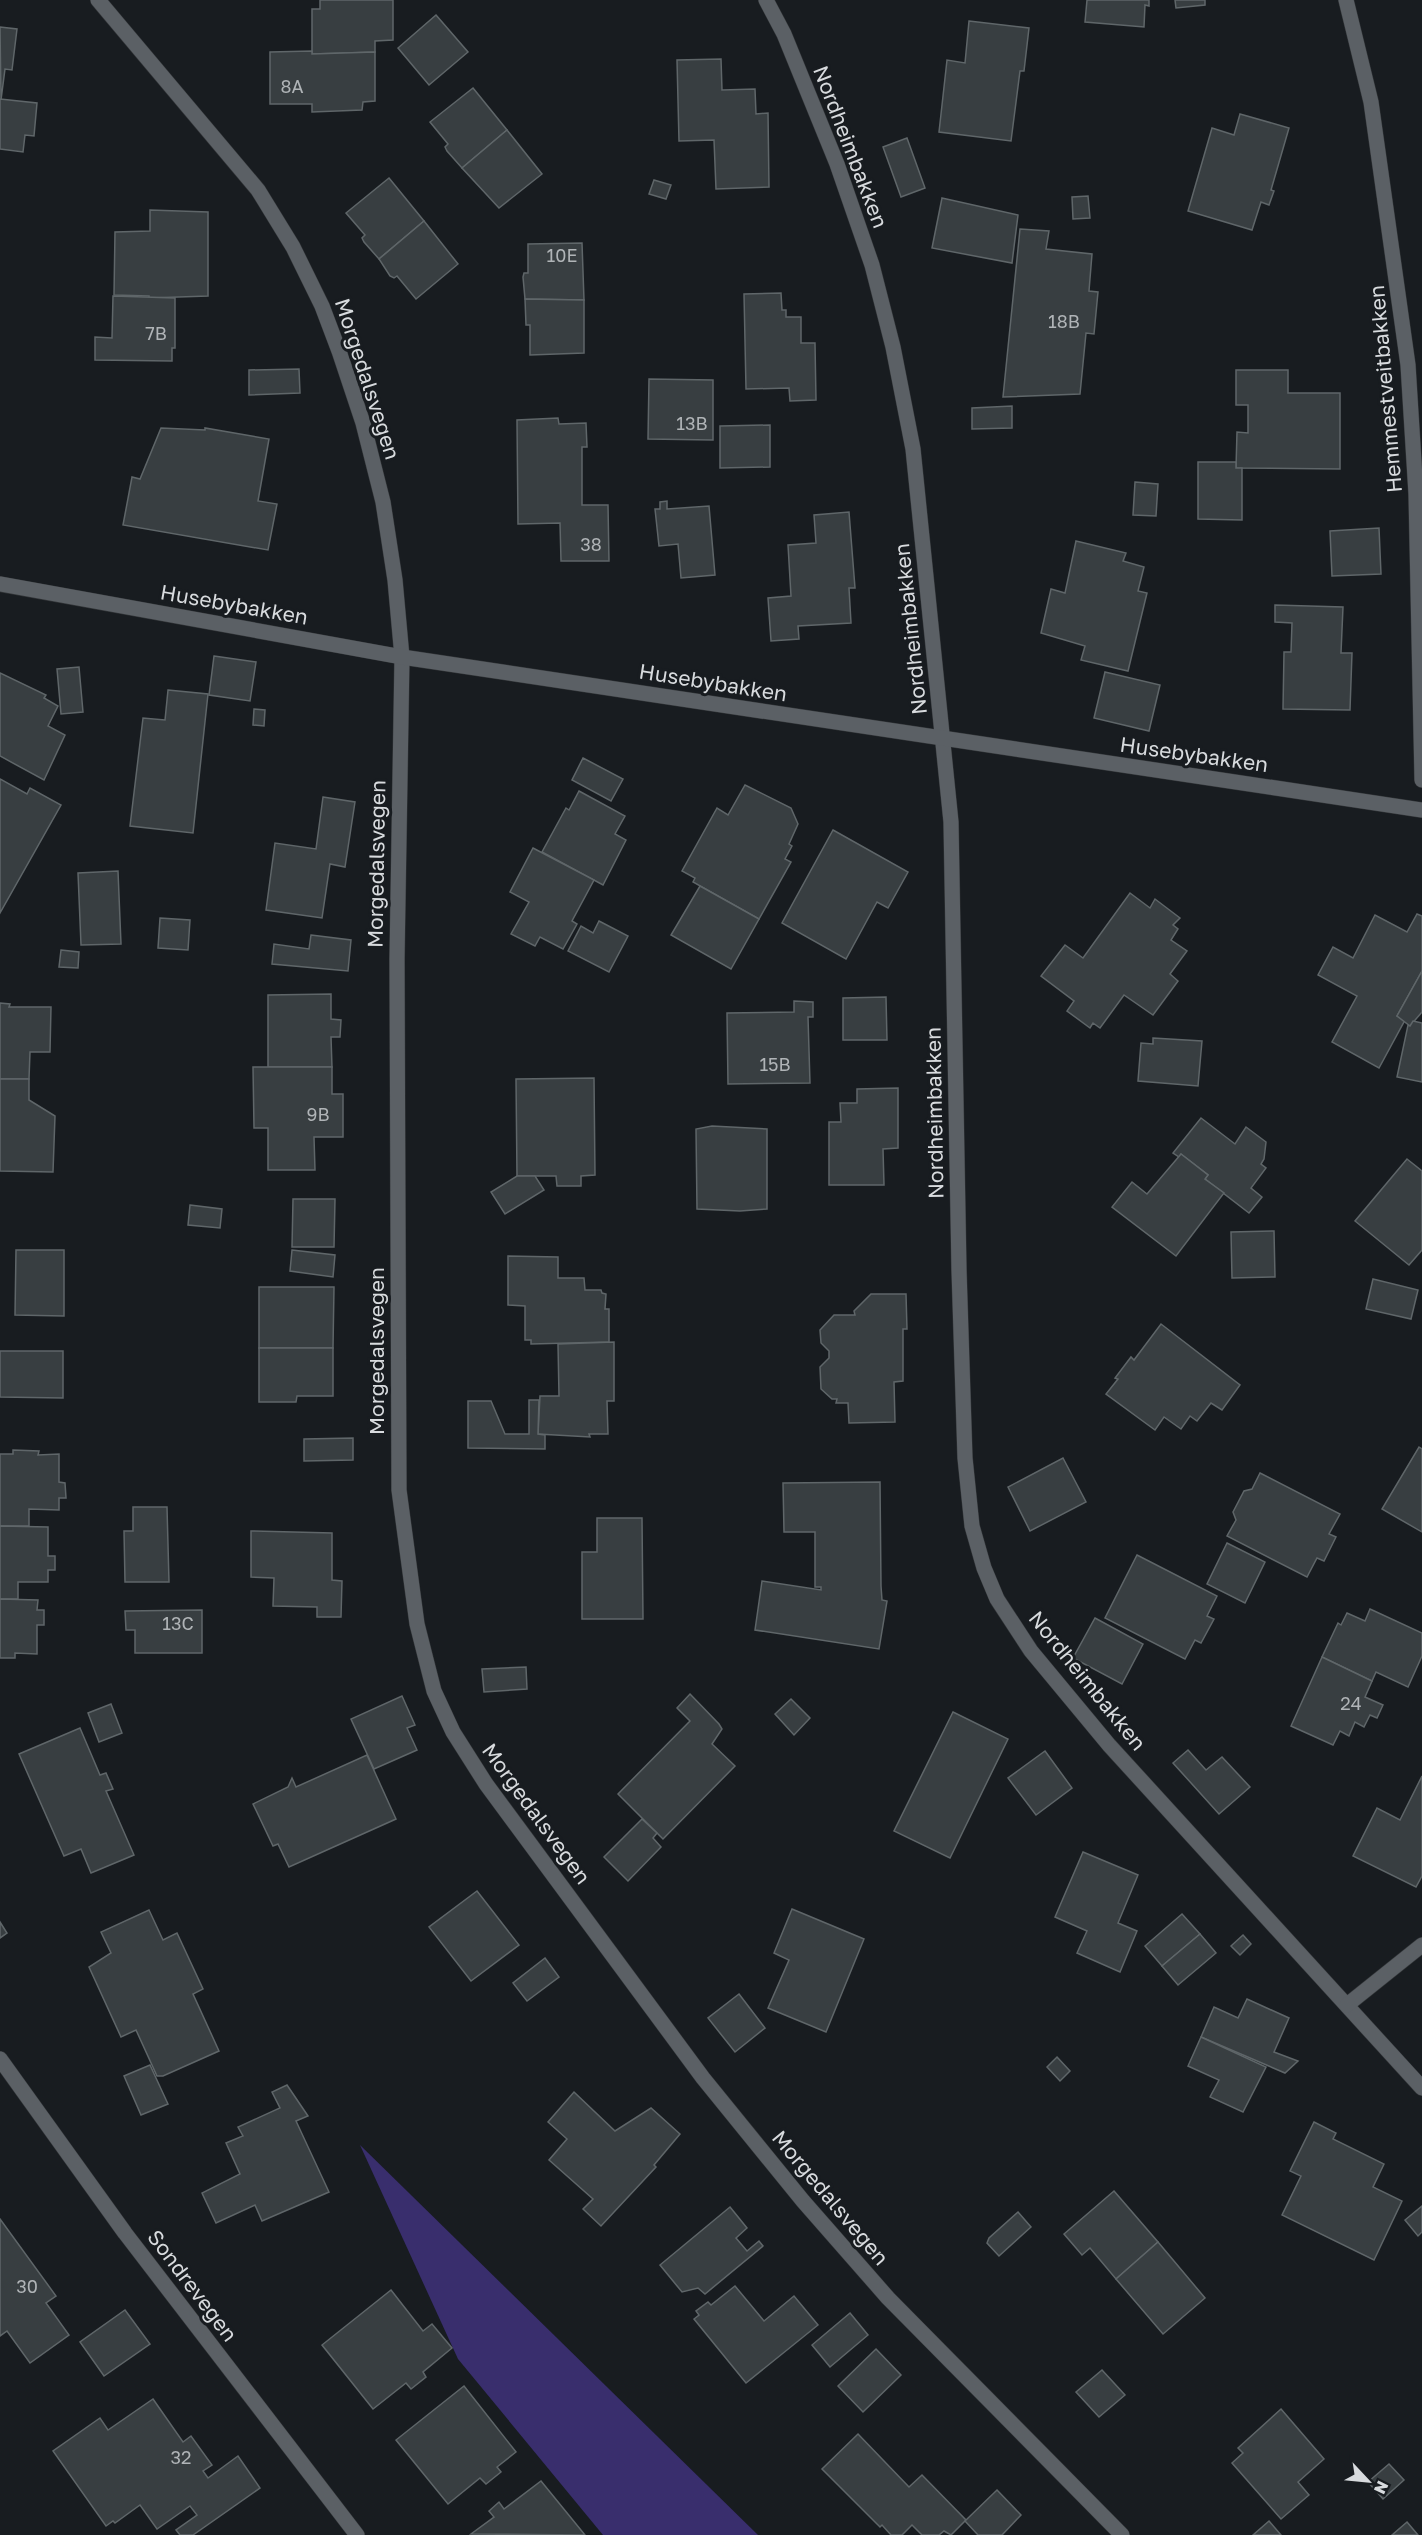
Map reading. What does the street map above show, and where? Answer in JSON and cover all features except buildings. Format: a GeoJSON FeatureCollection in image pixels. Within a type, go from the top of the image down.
{"type":"FeatureCollection","features":[{"type":"Feature","properties":{"kind":"street","name":"Morgedalsvegen"},"geometry":{"type":"LineString","coordinates":[[98,0],[258,190],[293,247],[322,306],[363,423],[383,502],[395,580],[402,657],[397,959],[399,1490],[417,1624],[434,1691],[453,1732],[486,1784],[710,2087],[803,2201],[888,2298],[1122,2535]]}},
{"type":"Feature","properties":{"kind":"street","name":"Nordheimbakken"},"geometry":{"type":"LineString","coordinates":[[766,0],[784,34],[837,164],[872,266],[893,347],[913,449],[951,822],[959,1270],[965,1458],[972,1526],[984,1568],[997,1599],[1031,1651],[1109,1745],[1422,2088]]}},
{"type":"Feature","properties":{"kind":"street","name":"Hemmestveitbakken"},"geometry":{"type":"LineString","coordinates":[[1346,0],[1371,102],[1408,365],[1416,494],[1422,780]]}},
{"type":"Feature","properties":{"kind":"street","name":"Husebybakken"},"geometry":{"type":"LineString","coordinates":[[0,584],[402,657],[943,740],[1422,810]]}},
{"type":"Feature","properties":{"kind":"street"},"geometry":{"type":"LineString","coordinates":[[1347,2005],[1422,1945]]}},
{"type":"Feature","properties":{"kind":"street","name":"Sondrevegen"},"geometry":{"type":"LineString","coordinates":[[0,2059],[132,2243],[357,2535]]}},
{"type":"Feature","properties":{"kind":"shaded area"},"geometry":{"type":"Polygon","coordinates":[[[360,2145],[758,2535],[603,2535],[458,2359],[360,2145]]]}}]}
